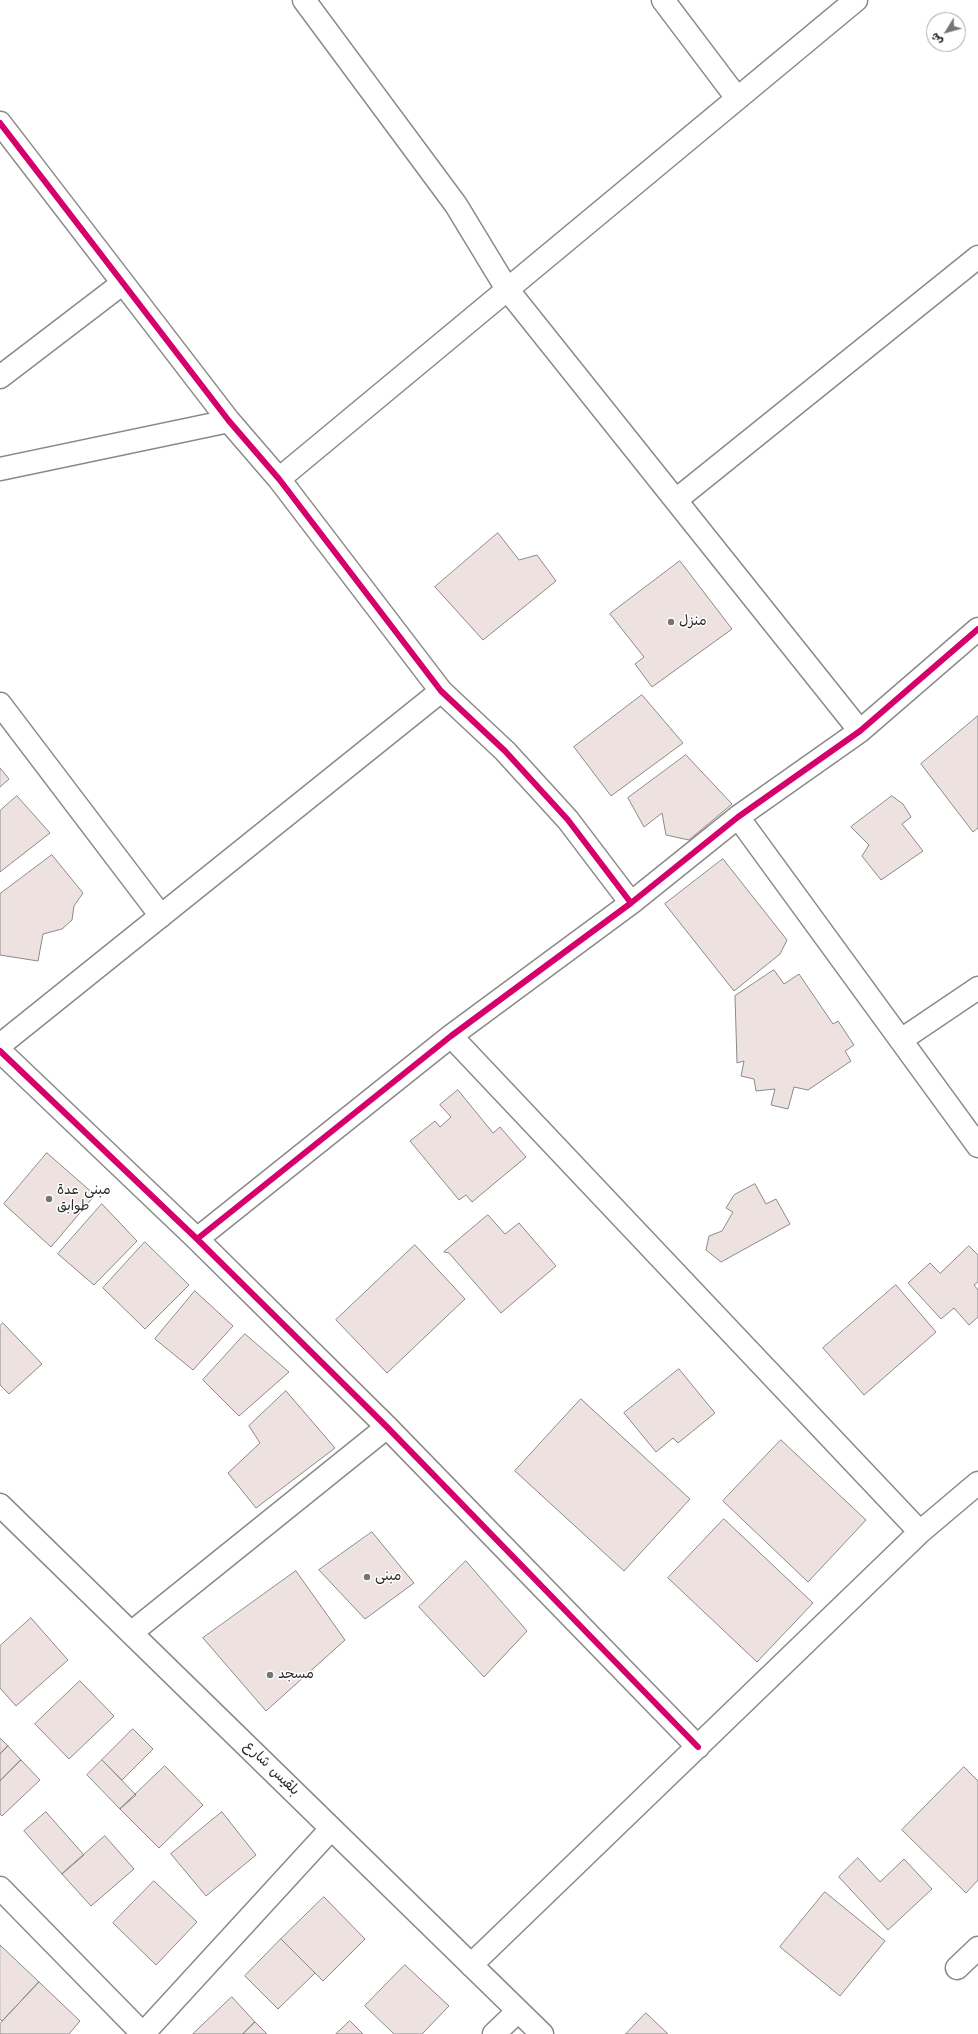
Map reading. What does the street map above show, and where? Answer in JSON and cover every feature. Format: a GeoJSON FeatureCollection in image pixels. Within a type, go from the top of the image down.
{"type":"FeatureCollection","features":[{"type":"Feature","properties":{"kind":"street"},"geometry":{"type":"LineString","coordinates":[[304,0],[456,205],[507,289],[860,731]]}},
{"type":"Feature","properties":{"kind":"street"},"geometry":{"type":"LineString","coordinates":[[663,0],[737,98]]}},
{"type":"Feature","properties":{"kind":"street"},"geometry":{"type":"LineString","coordinates":[[279,479],[856,0]]}},
{"type":"Feature","properties":{"kind":"street"},"geometry":{"type":"LineString","coordinates":[[0,123],[229,421],[279,479],[441,691],[505,751],[568,820],[631,903]]}},
{"type":"Feature","properties":{"kind":"street"},"geometry":{"type":"LineString","coordinates":[[676,500],[978,257]]}},
{"type":"Feature","properties":{"kind":"street"},"geometry":{"type":"LineString","coordinates":[[0,377],[122,283]]}},
{"type":"Feature","properties":{"kind":"street"},"geometry":{"type":"LineString","coordinates":[[0,469],[229,421]]}},
{"type":"Feature","properties":{"kind":"street"},"geometry":{"type":"LineString","coordinates":[[197,1239],[451,1036],[631,903],[738,817],[860,731],[978,629]]}},
{"type":"Feature","properties":{"kind":"street"},"geometry":{"type":"LineString","coordinates":[[0,1045],[441,691]]}},
{"type":"Feature","properties":{"kind":"street"},"geometry":{"type":"LineString","coordinates":[[0,704],[161,916]]}},
{"type":"Feature","properties":{"kind":"street"},"geometry":{"type":"LineString","coordinates":[[738,817],[978,1146]]}},
{"type":"Feature","properties":{"kind":"street"},"geometry":{"type":"LineString","coordinates":[[901,1040],[978,988]]}},
{"type":"Feature","properties":{"kind":"street"},"geometry":{"type":"LineString","coordinates":[[451,1036],[920,1532]]}},
{"type":"Feature","properties":{"kind":"street"},"geometry":{"type":"LineString","coordinates":[[0,1051],[197,1239],[387,1427],[698,1747]]}},
{"type":"Feature","properties":{"kind":"street"},"geometry":{"type":"LineString","coordinates":[[131,1633],[387,1427]]}},
{"type":"Feature","properties":{"kind":"street"},"geometry":{"type":"LineString","coordinates":[[471,1965],[920,1532],[978,1483]]}},
{"type":"Feature","properties":{"kind":"street","name":"بلقيس شارع"},"geometry":{"type":"LineString","coordinates":[[0,1505],[542,2034]]}},
{"type":"Feature","properties":{"kind":"street"},"geometry":{"type":"LineString","coordinates":[[0,1888],[143,2034],[331,1828]]}},
{"type":"Feature","properties":{"kind":"street"},"geometry":{"type":"LineString","coordinates":[[957,1968],[978,1948]]}},
{"type":"Feature","properties":{"kind":"street"},"geometry":{"type":"LineString","coordinates":[[494,2034],[518,2011]]}},
{"type":"Feature","properties":{"kind":"building"},"geometry":{"type":"Polygon","coordinates":[[[498,533],[519,560],[537,555],[556,581],[483,640],[435,587],[498,533]]]}},
{"type":"Feature","properties":{"kind":"building","name":"منزل"},"geometry":{"type":"Polygon","coordinates":[[[680,561],[732,629],[652,687],[635,664],[644,657],[610,614],[680,561]]]}},
{"type":"Feature","properties":{"kind":"building"},"geometry":{"type":"Polygon","coordinates":[[[642,695],[683,743],[611,796],[574,747],[642,695]]]}},
{"type":"Feature","properties":{"kind":"building"},"geometry":{"type":"Polygon","coordinates":[[[978,716],[978,828],[973,832],[921,764],[978,716]]]}},
{"type":"Feature","properties":{"kind":"building"},"geometry":{"type":"Polygon","coordinates":[[[686,755],[732,804],[689,840],[666,835],[662,813],[644,827],[628,798],[686,755]]]}},
{"type":"Feature","properties":{"kind":"building"},"geometry":{"type":"Polygon","coordinates":[[[0,768],[9,779],[0,787],[0,768]]]}},
{"type":"Feature","properties":{"kind":"building"},"geometry":{"type":"Polygon","coordinates":[[[17,796],[50,833],[0,872],[0,811],[17,796]]]}},
{"type":"Feature","properties":{"kind":"building"},"geometry":{"type":"Polygon","coordinates":[[[892,796],[903,804],[911,817],[902,824],[923,851],[881,880],[862,856],[869,845],[851,827],[892,796]]]}},
{"type":"Feature","properties":{"kind":"building"},"geometry":{"type":"Polygon","coordinates":[[[52,855],[83,893],[74,906],[72,920],[62,929],[43,934],[38,961],[0,955],[0,894],[52,855]]]}},
{"type":"Feature","properties":{"kind":"building"},"geometry":{"type":"Polygon","coordinates":[[[723,859],[787,940],[780,954],[734,991],[665,904],[723,859]]]}},
{"type":"Feature","properties":{"kind":"building"},"geometry":{"type":"Polygon","coordinates":[[[774,970],[784,984],[799,974],[833,1024],[838,1021],[854,1045],[845,1051],[851,1061],[808,1090],[794,1087],[788,1109],[771,1105],[775,1089],[756,1091],[754,1079],[741,1076],[744,1061],[737,1063],[735,996],[774,970]]]}},
{"type":"Feature","properties":{"kind":"building"},"geometry":{"type":"Polygon","coordinates":[[[458,1090],[493,1133],[500,1127],[526,1157],[472,1202],[466,1195],[459,1200],[410,1141],[435,1121],[440,1127],[451,1117],[440,1105],[458,1090]]]}},
{"type":"Feature","properties":{"kind":"building","name":"مبنى عدة طوابق"},"geometry":{"type":"Polygon","coordinates":[[[47,1153],[95,1195],[51,1247],[4,1204],[47,1153]]]}},
{"type":"Feature","properties":{"kind":"building"},"geometry":{"type":"Polygon","coordinates":[[[755,1184],[766,1204],[776,1199],[790,1224],[721,1262],[706,1250],[709,1236],[722,1231],[733,1212],[726,1208],[734,1195],[755,1184]]]}},
{"type":"Feature","properties":{"kind":"building","name":"مبنى عدة طوابق"},"geometry":{"type":"Polygon","coordinates":[[[102,1204],[137,1241],[94,1285],[58,1254],[102,1204]]]}},
{"type":"Feature","properties":{"kind":"building"},"geometry":{"type":"Polygon","coordinates":[[[488,1215],[505,1234],[519,1223],[556,1266],[501,1313],[449,1253],[444,1252],[488,1215]]]}},
{"type":"Feature","properties":{"kind":"building"},"geometry":{"type":"Polygon","coordinates":[[[145,1242],[189,1285],[145,1329],[103,1288],[145,1242]]]}},
{"type":"Feature","properties":{"kind":"building"},"geometry":{"type":"Polygon","coordinates":[[[415,1245],[465,1299],[387,1373],[336,1320],[415,1245]]]}},
{"type":"Feature","properties":{"kind":"building"},"geometry":{"type":"Polygon","coordinates":[[[969,1246],[978,1255],[978,1282],[974,1285],[978,1290],[978,1317],[969,1325],[954,1308],[941,1319],[908,1283],[930,1263],[940,1273],[969,1246]]]}},
{"type":"Feature","properties":{"kind":"building"},"geometry":{"type":"Polygon","coordinates":[[[896,1285],[936,1332],[864,1395],[823,1348],[896,1285]]]}},
{"type":"Feature","properties":{"kind":"building"},"geometry":{"type":"Polygon","coordinates":[[[195,1291],[233,1326],[193,1370],[155,1339],[195,1291]]]}},
{"type":"Feature","properties":{"kind":"building"},"geometry":{"type":"Polygon","coordinates":[[[3,1323],[42,1364],[9,1394],[0,1385],[0,1326],[3,1323]]]}},
{"type":"Feature","properties":{"kind":"building"},"geometry":{"type":"Polygon","coordinates":[[[245,1334],[289,1372],[239,1416],[203,1380],[245,1334]]]}},
{"type":"Feature","properties":{"kind":"building"},"geometry":{"type":"Polygon","coordinates":[[[679,1369],[715,1413],[678,1443],[673,1438],[656,1452],[624,1413],[679,1369]]]}},
{"type":"Feature","properties":{"kind":"building"},"geometry":{"type":"Polygon","coordinates":[[[286,1391],[335,1448],[256,1508],[228,1473],[260,1443],[249,1426],[286,1391]]]}},
{"type":"Feature","properties":{"kind":"building"},"geometry":{"type":"Polygon","coordinates":[[[581,1399],[690,1499],[624,1571],[515,1471],[581,1399]]]}},
{"type":"Feature","properties":{"kind":"building"},"geometry":{"type":"Polygon","coordinates":[[[781,1440],[866,1520],[808,1582],[723,1501],[781,1440]]]}},
{"type":"Feature","properties":{"kind":"building"},"geometry":{"type":"Polygon","coordinates":[[[724,1519],[813,1603],[757,1662],[668,1578],[724,1519]]]}},
{"type":"Feature","properties":{"kind":"building","name":"مبنى"},"geometry":{"type":"Polygon","coordinates":[[[372,1532],[414,1583],[365,1619],[319,1570],[372,1532]]]}},
{"type":"Feature","properties":{"kind":"building"},"geometry":{"type":"Polygon","coordinates":[[[466,1561],[527,1631],[484,1677],[419,1607],[466,1561]]]}},
{"type":"Feature","properties":{"kind":"building","name":"مسجد"},"geometry":{"type":"Polygon","coordinates":[[[296,1571],[345,1640],[266,1711],[203,1638],[296,1571]]]}},
{"type":"Feature","properties":{"kind":"building"},"geometry":{"type":"Polygon","coordinates":[[[31,1618],[68,1660],[16,1706],[0,1688],[0,1646],[31,1618]]]}},
{"type":"Feature","properties":{"kind":"building"},"geometry":{"type":"Polygon","coordinates":[[[80,1681],[114,1716],[69,1759],[35,1724],[80,1681]]]}},
{"type":"Feature","properties":{"kind":"building"},"geometry":{"type":"Polygon","coordinates":[[[133,1729],[153,1749],[122,1780],[102,1760],[133,1729]]]}},
{"type":"Feature","properties":{"kind":"building"},"geometry":{"type":"Polygon","coordinates":[[[0,1738],[8,1746],[0,1754],[0,1738]]]}},
{"type":"Feature","properties":{"kind":"building"},"geometry":{"type":"Polygon","coordinates":[[[8,1746],[21,1760],[0,1781],[0,1754],[8,1746]]]}},
{"type":"Feature","properties":{"kind":"building"},"geometry":{"type":"Polygon","coordinates":[[[21,1760],[40,1780],[2,1816],[0,1814],[0,1781],[21,1760]]]}},
{"type":"Feature","properties":{"kind":"building"},"geometry":{"type":"Polygon","coordinates":[[[102,1760],[136,1795],[120,1809],[87,1775],[102,1760]]]}},
{"type":"Feature","properties":{"kind":"building"},"geometry":{"type":"Polygon","coordinates":[[[165,1766],[203,1805],[159,1848],[120,1809],[165,1766]]]}},
{"type":"Feature","properties":{"kind":"building"},"geometry":{"type":"Polygon","coordinates":[[[964,1767],[978,1781],[978,1880],[966,1893],[902,1830],[964,1767]]]}},
{"type":"Feature","properties":{"kind":"building"},"geometry":{"type":"Polygon","coordinates":[[[46,1812],[84,1855],[62,1874],[24,1831],[46,1812]]]}},
{"type":"Feature","properties":{"kind":"building"},"geometry":{"type":"Polygon","coordinates":[[[222,1812],[256,1855],[206,1896],[171,1854],[222,1812]]]}},
{"type":"Feature","properties":{"kind":"building"},"geometry":{"type":"Polygon","coordinates":[[[105,1836],[134,1869],[91,1906],[62,1874],[105,1836]]]}},
{"type":"Feature","properties":{"kind":"building"},"geometry":{"type":"Polygon","coordinates":[[[858,1858],[880,1882],[904,1859],[932,1889],[888,1930],[839,1877],[858,1858]]]}},
{"type":"Feature","properties":{"kind":"building"},"geometry":{"type":"Polygon","coordinates":[[[154,1881],[197,1922],[156,1965],[113,1923],[154,1881]]]}},
{"type":"Feature","properties":{"kind":"building"},"geometry":{"type":"Polygon","coordinates":[[[825,1892],[885,1941],[840,1996],[780,1947],[825,1892]]]}},
{"type":"Feature","properties":{"kind":"building"},"geometry":{"type":"Polygon","coordinates":[[[324,1897],[365,1939],[323,1981],[281,1939],[324,1897]]]}},
{"type":"Feature","properties":{"kind":"building"},"geometry":{"type":"Polygon","coordinates":[[[281,1939],[315,1973],[278,2009],[245,1976],[281,1939]]]}},
{"type":"Feature","properties":{"kind":"building"},"geometry":{"type":"Polygon","coordinates":[[[0,1945],[39,1982],[2,2021],[0,2019],[0,1945]]]}},
{"type":"Feature","properties":{"kind":"building"},"geometry":{"type":"Polygon","coordinates":[[[405,1965],[449,2006],[422,2034],[394,2034],[365,2006],[405,1965]]]}},
{"type":"Feature","properties":{"kind":"building"},"geometry":{"type":"Polygon","coordinates":[[[39,1982],[80,2021],[69,2034],[0,2034],[0,2024],[39,1982]]]}},
{"type":"Feature","properties":{"kind":"building"},"geometry":{"type":"Polygon","coordinates":[[[232,1997],[255,2022],[243,2034],[193,2034],[232,1997]]]}},
{"type":"Feature","properties":{"kind":"building"},"geometry":{"type":"Polygon","coordinates":[[[646,2013],[668,2034],[626,2034],[646,2013]]]}},
{"type":"Feature","properties":{"kind":"building"},"geometry":{"type":"Polygon","coordinates":[[[350,2021],[363,2034],[336,2034],[350,2021]]]}},
{"type":"Feature","properties":{"kind":"building"},"geometry":{"type":"Polygon","coordinates":[[[255,2022],[267,2034],[243,2034],[255,2022]]]}},
{"type":"Feature","properties":{"kind":"cycle path"},"geometry":{"type":"LineString","coordinates":[[0,123],[229,421],[279,479],[441,691],[505,751],[568,820],[631,903]]}},
{"type":"Feature","properties":{"kind":"cycle path"},"geometry":{"type":"LineString","coordinates":[[197,1239],[451,1036],[631,903],[738,817],[860,731],[978,629]]}},
{"type":"Feature","properties":{"kind":"cycle path"},"geometry":{"type":"LineString","coordinates":[[0,1051],[197,1239],[387,1427],[698,1747]]}},
{"type":"Feature","properties":{"kind":"place","name":"منزل"},"geometry":{"type":"Point","coordinates":[671,622]}},
{"type":"Feature","properties":{"kind":"place","name":"مبنى عدة طوابق"},"geometry":{"type":"Point","coordinates":[49,1199]}},
{"type":"Feature","properties":{"kind":"place","name":"مبنى"},"geometry":{"type":"Point","coordinates":[367,1577]}},
{"type":"Feature","properties":{"kind":"place","name":"مسجد"},"geometry":{"type":"Point","coordinates":[270,1675]}}]}
